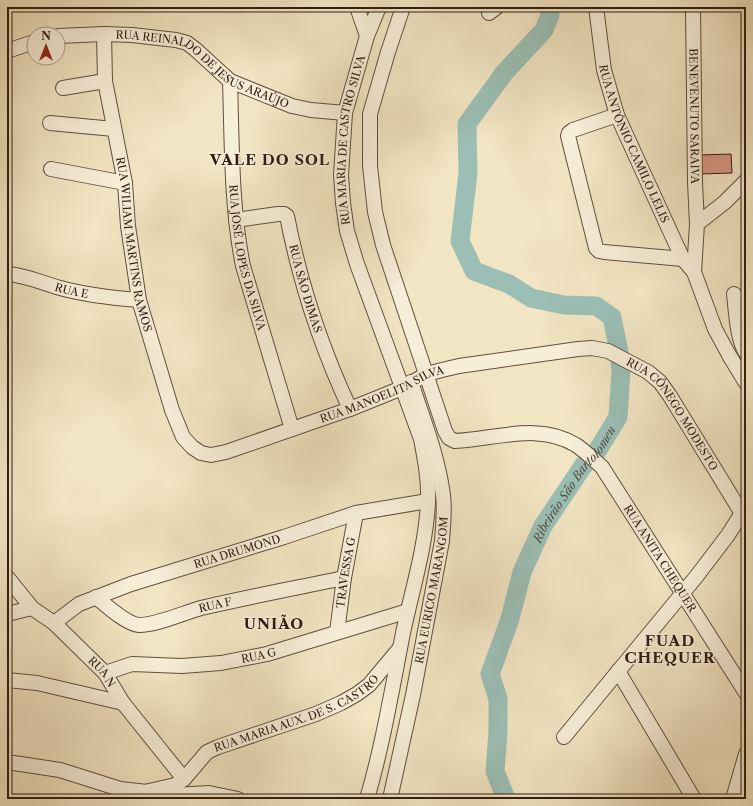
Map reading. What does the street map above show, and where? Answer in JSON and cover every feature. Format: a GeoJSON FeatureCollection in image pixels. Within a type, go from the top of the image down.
{"type":"FeatureCollection","features":[{"type":"Feature","properties":{"kind":"street"},"geometry":{"type":"LineString","coordinates":[[357,7],[367,36]]}},
{"type":"Feature","properties":{"kind":"street","name":"RUA MARIA DE CASTRO SILVA"},"geometry":{"type":"LineString","coordinates":[[379,7],[367,36],[345,113],[341,175],[347,231],[357,264],[406,385]]}},
{"type":"Feature","properties":{"kind":"street","name":"RUA MARIA DE CASTRO SILVA"},"geometry":{"type":"LineString","coordinates":[[403,7],[370,114],[370,166],[375,212],[383,245],[427,374]]}},
{"type":"Feature","properties":{"kind":"street","name":"RUA ANTÔNIO CAMILO LELIS"},"geometry":{"type":"LineString","coordinates":[[596,7],[604,70],[617,115],[683,259],[694,272]]}},
{"type":"Feature","properties":{"kind":"street","name":"BENEVENUTO SARAIVA"},"geometry":{"type":"LineString","coordinates":[[693,7],[695,190],[697,224],[694,272]]}},
{"type":"Feature","properties":{"kind":"street","name":"RUA REINALDO DE JESUS ARAÚJO"},"geometry":{"type":"LineString","coordinates":[[66,36],[104,34],[158,37],[187,43],[195,48],[230,81],[292,106],[311,110],[345,113]]}},
{"type":"Feature","properties":{"kind":"street","name":"RUA WILIAM MARTINS RAMOS"},"geometry":{"type":"LineString","coordinates":[[104,34],[105,81],[124,183],[128,226],[139,300],[172,410],[184,437],[192,448]]}},
{"type":"Feature","properties":{"kind":"street"},"geometry":{"type":"LineString","coordinates":[[7,51],[26,45]]}},
{"type":"Feature","properties":{"kind":"street"},"geometry":{"type":"LineString","coordinates":[[63,88],[105,81]]}},
{"type":"Feature","properties":{"kind":"street","name":"RUA JOSÉ LOPES DA SILVA"},"geometry":{"type":"LineString","coordinates":[[230,81],[236,220],[244,266],[292,429]]}},
{"type":"Feature","properties":{"kind":"street"},"geometry":{"type":"LineString","coordinates":[[617,115],[573,130],[569,132],[568,136],[596,248],[599,251],[604,252],[683,259]]}},
{"type":"Feature","properties":{"kind":"street"},"geometry":{"type":"LineString","coordinates":[[50,123],[114,129]]}},
{"type":"Feature","properties":{"kind":"street"},"geometry":{"type":"LineString","coordinates":[[51,169],[124,183]]}},
{"type":"Feature","properties":{"kind":"street"},"geometry":{"type":"LineString","coordinates":[[697,224],[725,202],[746,181]]}},
{"type":"Feature","properties":{"kind":"street","name":"RUA SÃO DIMAS"},"geometry":{"type":"LineString","coordinates":[[236,220],[278,214],[284,214],[287,216],[300,275],[316,329],[335,377],[350,408]]}},
{"type":"Feature","properties":{"kind":"street"},"geometry":{"type":"LineString","coordinates":[[694,272],[715,329],[746,383]]}},
{"type":"Feature","properties":{"kind":"street","name":"RUA E"},"geometry":{"type":"LineString","coordinates":[[7,274],[20,275],[59,288],[85,294],[139,300]]}},
{"type":"Feature","properties":{"kind":"street"},"geometry":{"type":"LineString","coordinates":[[734,294],[740,337],[746,353]]}},
{"type":"Feature","properties":{"kind":"street","name":"RUA CÔNEGO MODESTO"},"geometry":{"type":"LineString","coordinates":[[578,349],[592,348],[608,351],[648,372],[660,382],[744,516]]}},
{"type":"Feature","properties":{"kind":"street","name":"RUA MANOELITA SILVA"},"geometry":{"type":"LineString","coordinates":[[192,448],[201,453],[211,455],[226,452],[350,408],[406,385],[427,374],[458,366],[578,349]]}},
{"type":"Feature","properties":{"kind":"street","name":"RUA ANITA CHEQUER"},"geometry":{"type":"LineString","coordinates":[[427,374],[445,431],[449,438],[455,441],[462,441],[513,434],[543,433],[560,437],[577,446],[602,467],[681,594],[746,693]]}},
{"type":"Feature","properties":{"kind":"street","name":"RUA EURICO MARANGOM"},"geometry":{"type":"LineString","coordinates":[[367,799],[392,697],[424,536],[428,501],[426,469],[421,439],[406,385]]}},
{"type":"Feature","properties":{"kind":"street","name":"RUA EURICO MARANGOM"},"geometry":{"type":"LineString","coordinates":[[390,799],[415,687],[442,541],[444,517],[440,474],[432,447],[406,385]]}},
{"type":"Feature","properties":{"kind":"street","name":"RUA DRUMOND"},"geometry":{"type":"LineString","coordinates":[[54,623],[79,604],[131,584],[284,537],[356,513],[428,501]]}},
{"type":"Feature","properties":{"kind":"street","name":"TRAVESSA G"},"geometry":{"type":"LineString","coordinates":[[337,632],[344,578],[356,513]]}},
{"type":"Feature","properties":{"kind":"street"},"geometry":{"type":"LineString","coordinates":[[564,736],[696,577],[744,516]]}},
{"type":"Feature","properties":{"kind":"street","name":"RUA N"},"geometry":{"type":"LineString","coordinates":[[7,577],[32,608],[54,623],[105,673],[123,703],[184,779]]}},
{"type":"Feature","properties":{"kind":"street","name":"RUA F"},"geometry":{"type":"LineString","coordinates":[[96,597],[129,622],[138,625],[151,623],[226,602],[344,578]]}},
{"type":"Feature","properties":{"kind":"street"},"geometry":{"type":"LineString","coordinates":[[7,614],[32,608]]}},
{"type":"Feature","properties":{"kind":"street","name":"RUA G"},"geometry":{"type":"LineString","coordinates":[[105,673],[132,664],[182,666],[221,662],[267,654],[408,611]]}},
{"type":"Feature","properties":{"kind":"street","name":"RUA MARIA AUX. DE S. CASTRO"},"geometry":{"type":"LineString","coordinates":[[145,792],[175,785],[184,779],[207,752],[218,746],[316,714],[357,694],[369,684],[401,647]]}},
{"type":"Feature","properties":{"kind":"street"},"geometry":{"type":"LineString","coordinates":[[618,671],[694,799]]}},
{"type":"Feature","properties":{"kind":"street"},"geometry":{"type":"LineString","coordinates":[[7,680],[36,683],[123,703]]}},
{"type":"Feature","properties":{"kind":"street"},"geometry":{"type":"LineString","coordinates":[[733,799],[746,754]]}},
{"type":"Feature","properties":{"kind":"street"},"geometry":{"type":"LineString","coordinates":[[7,762],[60,770],[120,789],[175,795],[208,793],[238,799]]}},
{"type":"Feature","properties":{"kind":"street"},"geometry":{"type":"LineString","coordinates":[[373,779],[374,799]]}},
{"type":"Feature","properties":{"kind":"building"},"geometry":{"type":"Polygon","coordinates":[[[731,154],[732,173],[700,174],[699,155],[731,154]]]}},
{"type":"Feature","properties":{"kind":"waterway","name":"Ribeirão São Bartolomeu"},"geometry":{"type":"LineString","coordinates":[[506,799],[495,771],[498,731],[498,699],[490,674],[510,619],[522,572],[543,526],[583,466],[596,453],[618,417],[621,370],[612,317],[596,306],[564,305],[531,298],[509,284],[474,271],[460,241],[468,173],[467,124],[504,73],[544,30],[550,15],[549,7]]}},
{"type":"Feature","properties":{"kind":"district","name":"VALE DO SOL"},"geometry":{"type":"Point","coordinates":[270,159]}},
{"type":"Feature","properties":{"kind":"district","name":"UNIÃO"},"geometry":{"type":"Point","coordinates":[274,623]}},
{"type":"Feature","properties":{"kind":"district","name":"FUAD CHEQUER"},"geometry":{"type":"Point","coordinates":[670,648]}}]}
